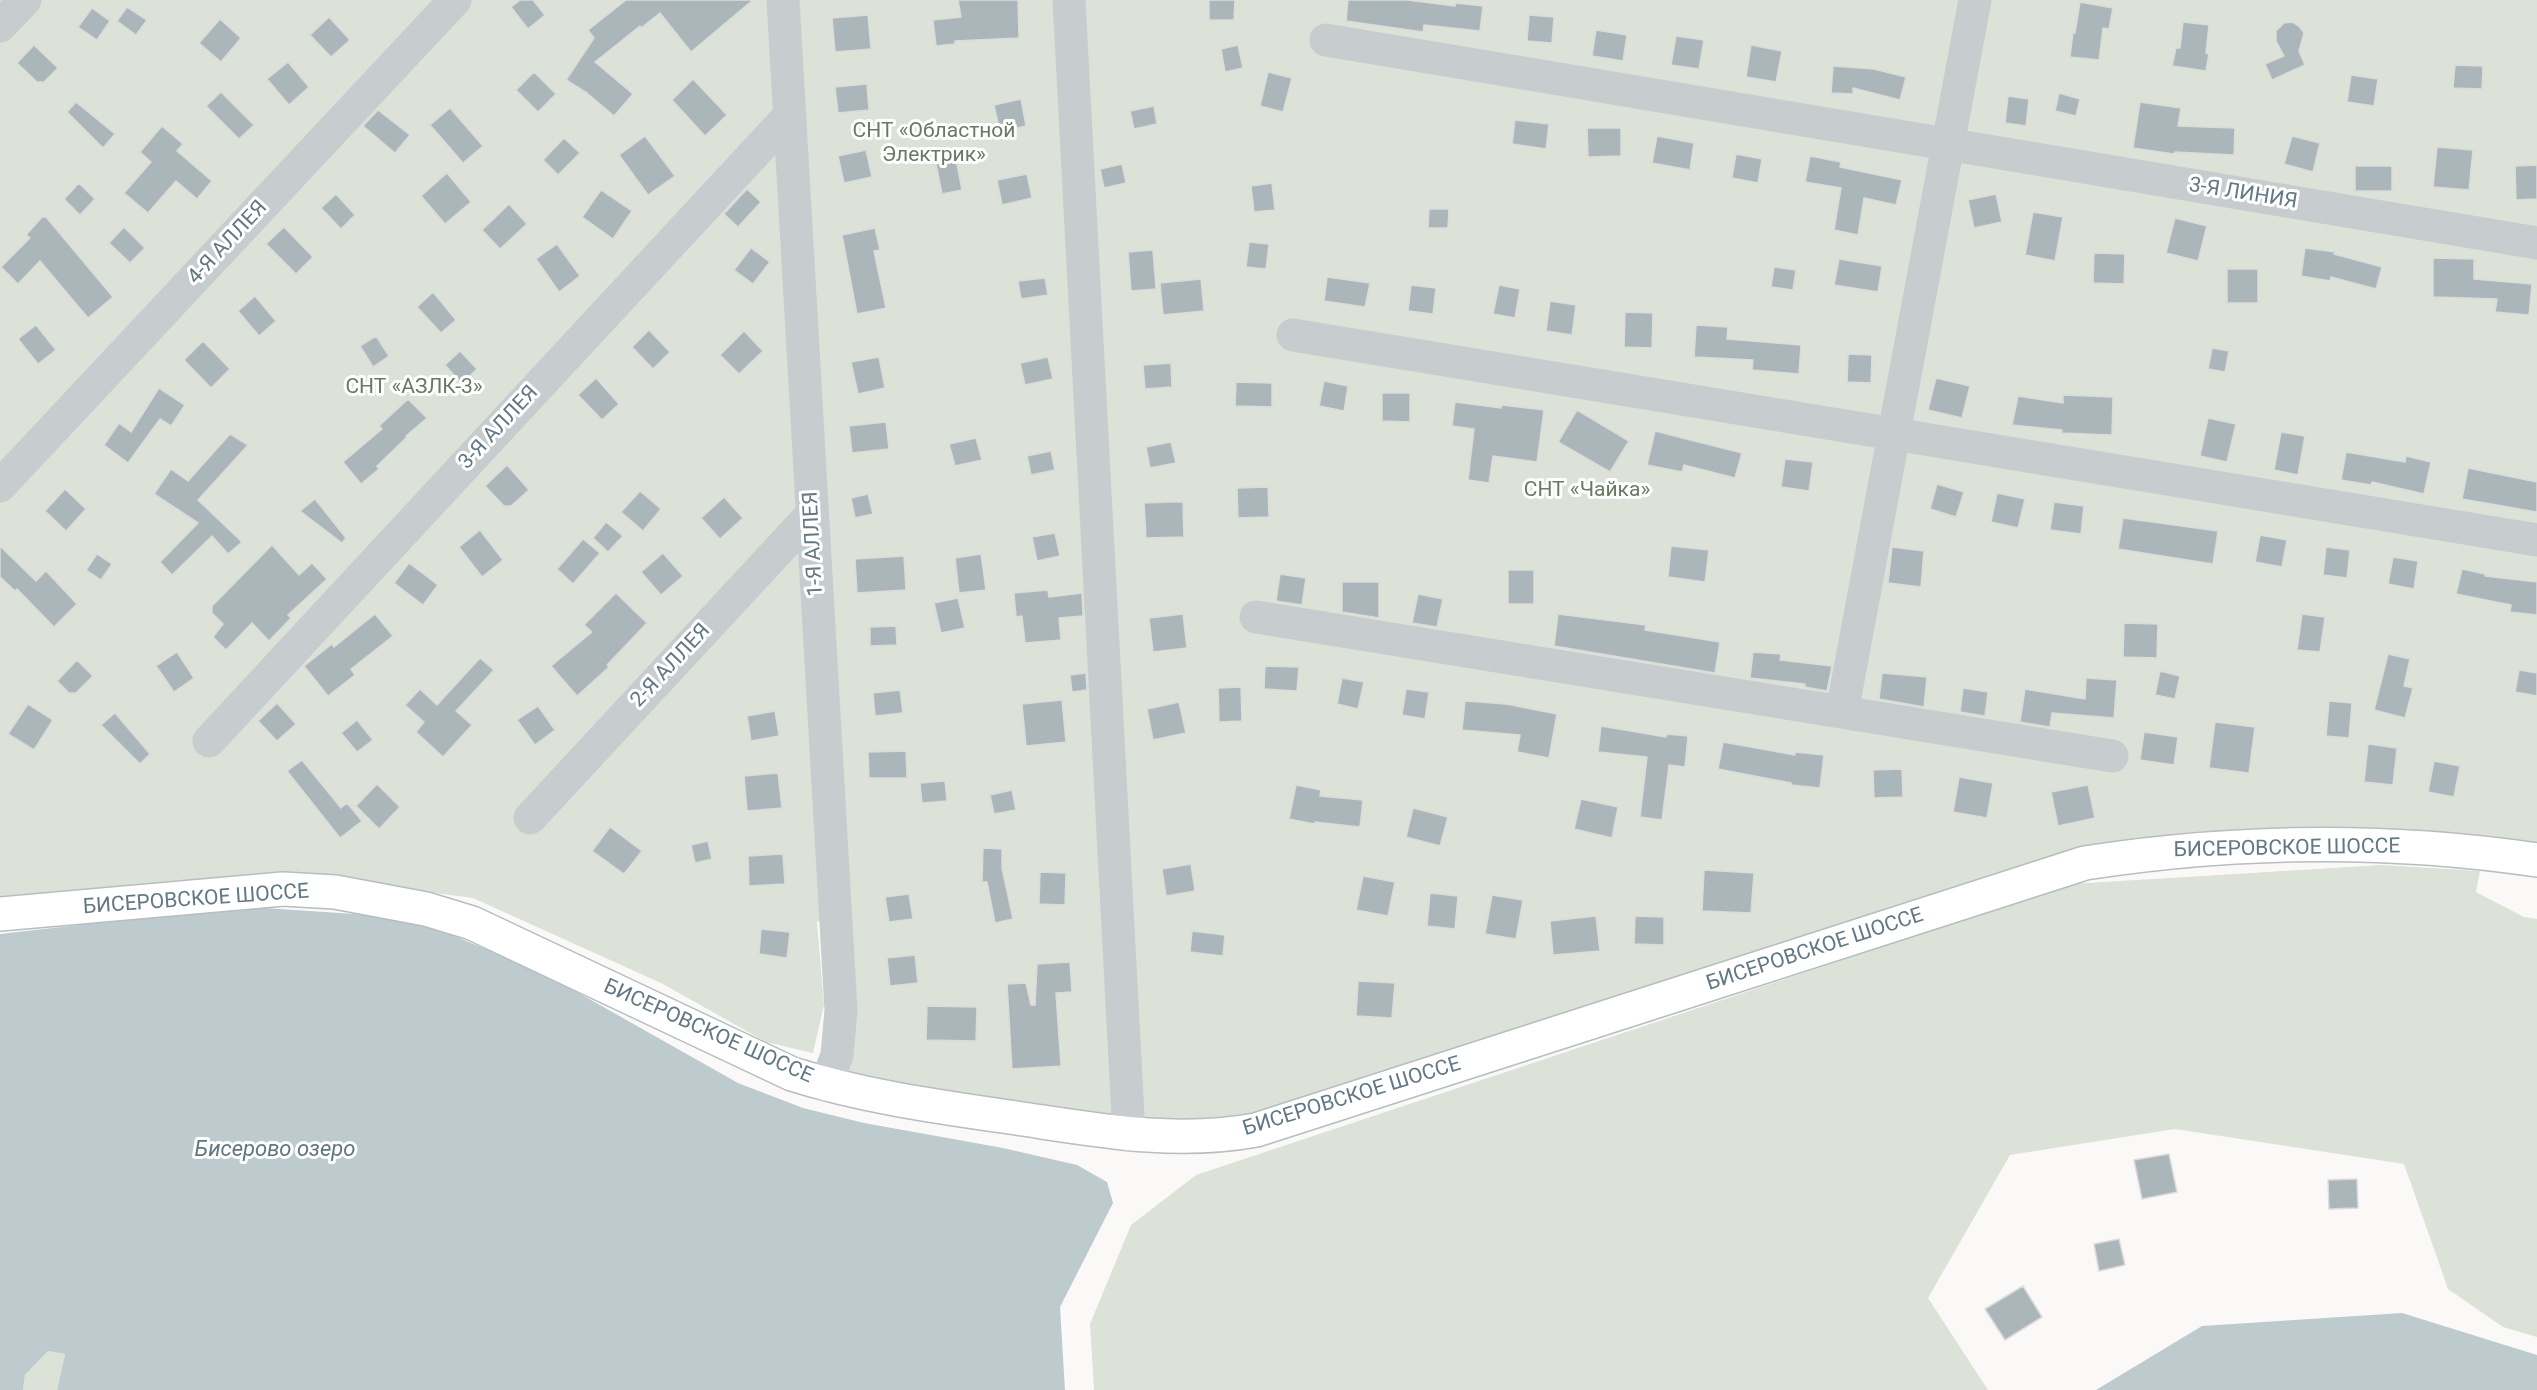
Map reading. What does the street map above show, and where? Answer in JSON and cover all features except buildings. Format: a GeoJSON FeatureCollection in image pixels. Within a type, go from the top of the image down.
{"type":"FeatureCollection","features":[{"type":"Feature","properties":{"kind":"main road","name":"БИСЕРОВСКОЕ ШОССЕ"},"geometry":{"type":"LineString","coordinates":[[0,914],[283,889],[335,892],[426,909],[472,923],[792,1074],[826,1085],[896,1101],[1130,1135],[1198,1137],[1256,1130],[2085,863],[2182,850],[2337,845],[2408,846],[2536,855]]}},
{"type":"Feature","properties":{"kind":"street"},"geometry":{"type":"LineString","coordinates":[[0,26],[25,0]]}},
{"type":"Feature","properties":{"kind":"street","name":"4-Я АЛЛЕЯ"},"geometry":{"type":"LineString","coordinates":[[0,486],[455,0]]}},
{"type":"Feature","properties":{"kind":"street","name":"1-Я АЛЛЕЯ"},"geometry":{"type":"LineString","coordinates":[[783,0],[841,1010],[837,1055],[826,1085]]}},
{"type":"Feature","properties":{"kind":"street"},"geometry":{"type":"LineString","coordinates":[[1069,0],[1130,1135]]}},
{"type":"Feature","properties":{"kind":"street"},"geometry":{"type":"LineString","coordinates":[[1842,712],[1976,0]]}},
{"type":"Feature","properties":{"kind":"street","name":"3-Я ЛИНИЯ"},"geometry":{"type":"LineString","coordinates":[[1326,40],[2537,243]]}},
{"type":"Feature","properties":{"kind":"street","name":"3-Я АЛЛЕЯ"},"geometry":{"type":"LineString","coordinates":[[209,741],[790,115]]}},
{"type":"Feature","properties":{"kind":"street"},"geometry":{"type":"LineString","coordinates":[[1293,335],[2537,540]]}},
{"type":"Feature","properties":{"kind":"street","name":"2-Я АЛЛЕЯ"},"geometry":{"type":"LineString","coordinates":[[530,818],[813,514]]}},
{"type":"Feature","properties":{"kind":"street"},"geometry":{"type":"LineString","coordinates":[[1256,617],[2112,756]]}},
{"type":"Feature","properties":{"kind":"green space"},"geometry":{"type":"Polygon","coordinates":[[[0,0],[2537,0],[2537,845],[2414,831],[2318,829],[2200,834],[2083,847],[1252,1113],[1195,1119],[1138,1118],[1082,1112],[928,1089],[832,1070],[836,929],[817,921],[824,1005],[813,1053],[766,1042],[663,984],[473,898],[276,872],[0,900],[0,0]]]}},
{"type":"Feature","properties":{"kind":"green space"},"geometry":{"type":"Polygon","coordinates":[[[2382,865],[2480,871],[2476,892],[2524,917],[2537,919],[2537,1337],[2503,1327],[2448,1289],[2404,1164],[2175,1129],[2010,1155],[1928,1298],[1988,1390],[1094,1390],[1090,1324],[1131,1225],[1196,1175],[2071,884],[2382,865]]]}},
{"type":"Feature","properties":{"kind":"green space"},"geometry":{"type":"Polygon","coordinates":[[[48,1351],[65,1354],[57,1390],[23,1390],[25,1375],[48,1351]]]}},
{"type":"Feature","properties":{"kind":"water","name":"Бисерово озеро"},"geometry":{"type":"Polygon","coordinates":[[[264,908],[385,916],[440,930],[545,974],[738,1083],[803,1108],[864,1123],[1003,1148],[1077,1165],[1107,1182],[1113,1203],[1060,1307],[1065,1390],[57,1390],[65,1354],[48,1351],[25,1375],[23,1390],[0,1390],[0,934],[131,919],[264,908]]]}},
{"type":"Feature","properties":{"kind":"water"},"geometry":{"type":"Polygon","coordinates":[[[2402,1313],[2537,1355],[2537,1390],[2096,1390],[2202,1326],[2402,1313]]]}},
{"type":"Feature","properties":{"kind":"park label","name":"СНТ «Областной Электрик»"},"geometry":{"type":"Point","coordinates":[934,144]}},
{"type":"Feature","properties":{"kind":"park label","name":"СНТ «АЗЛК-3»"},"geometry":{"type":"Point","coordinates":[414,388]}},
{"type":"Feature","properties":{"kind":"park label","name":"СНТ «Чайка»"},"geometry":{"type":"Point","coordinates":[1587,491]}}]}
